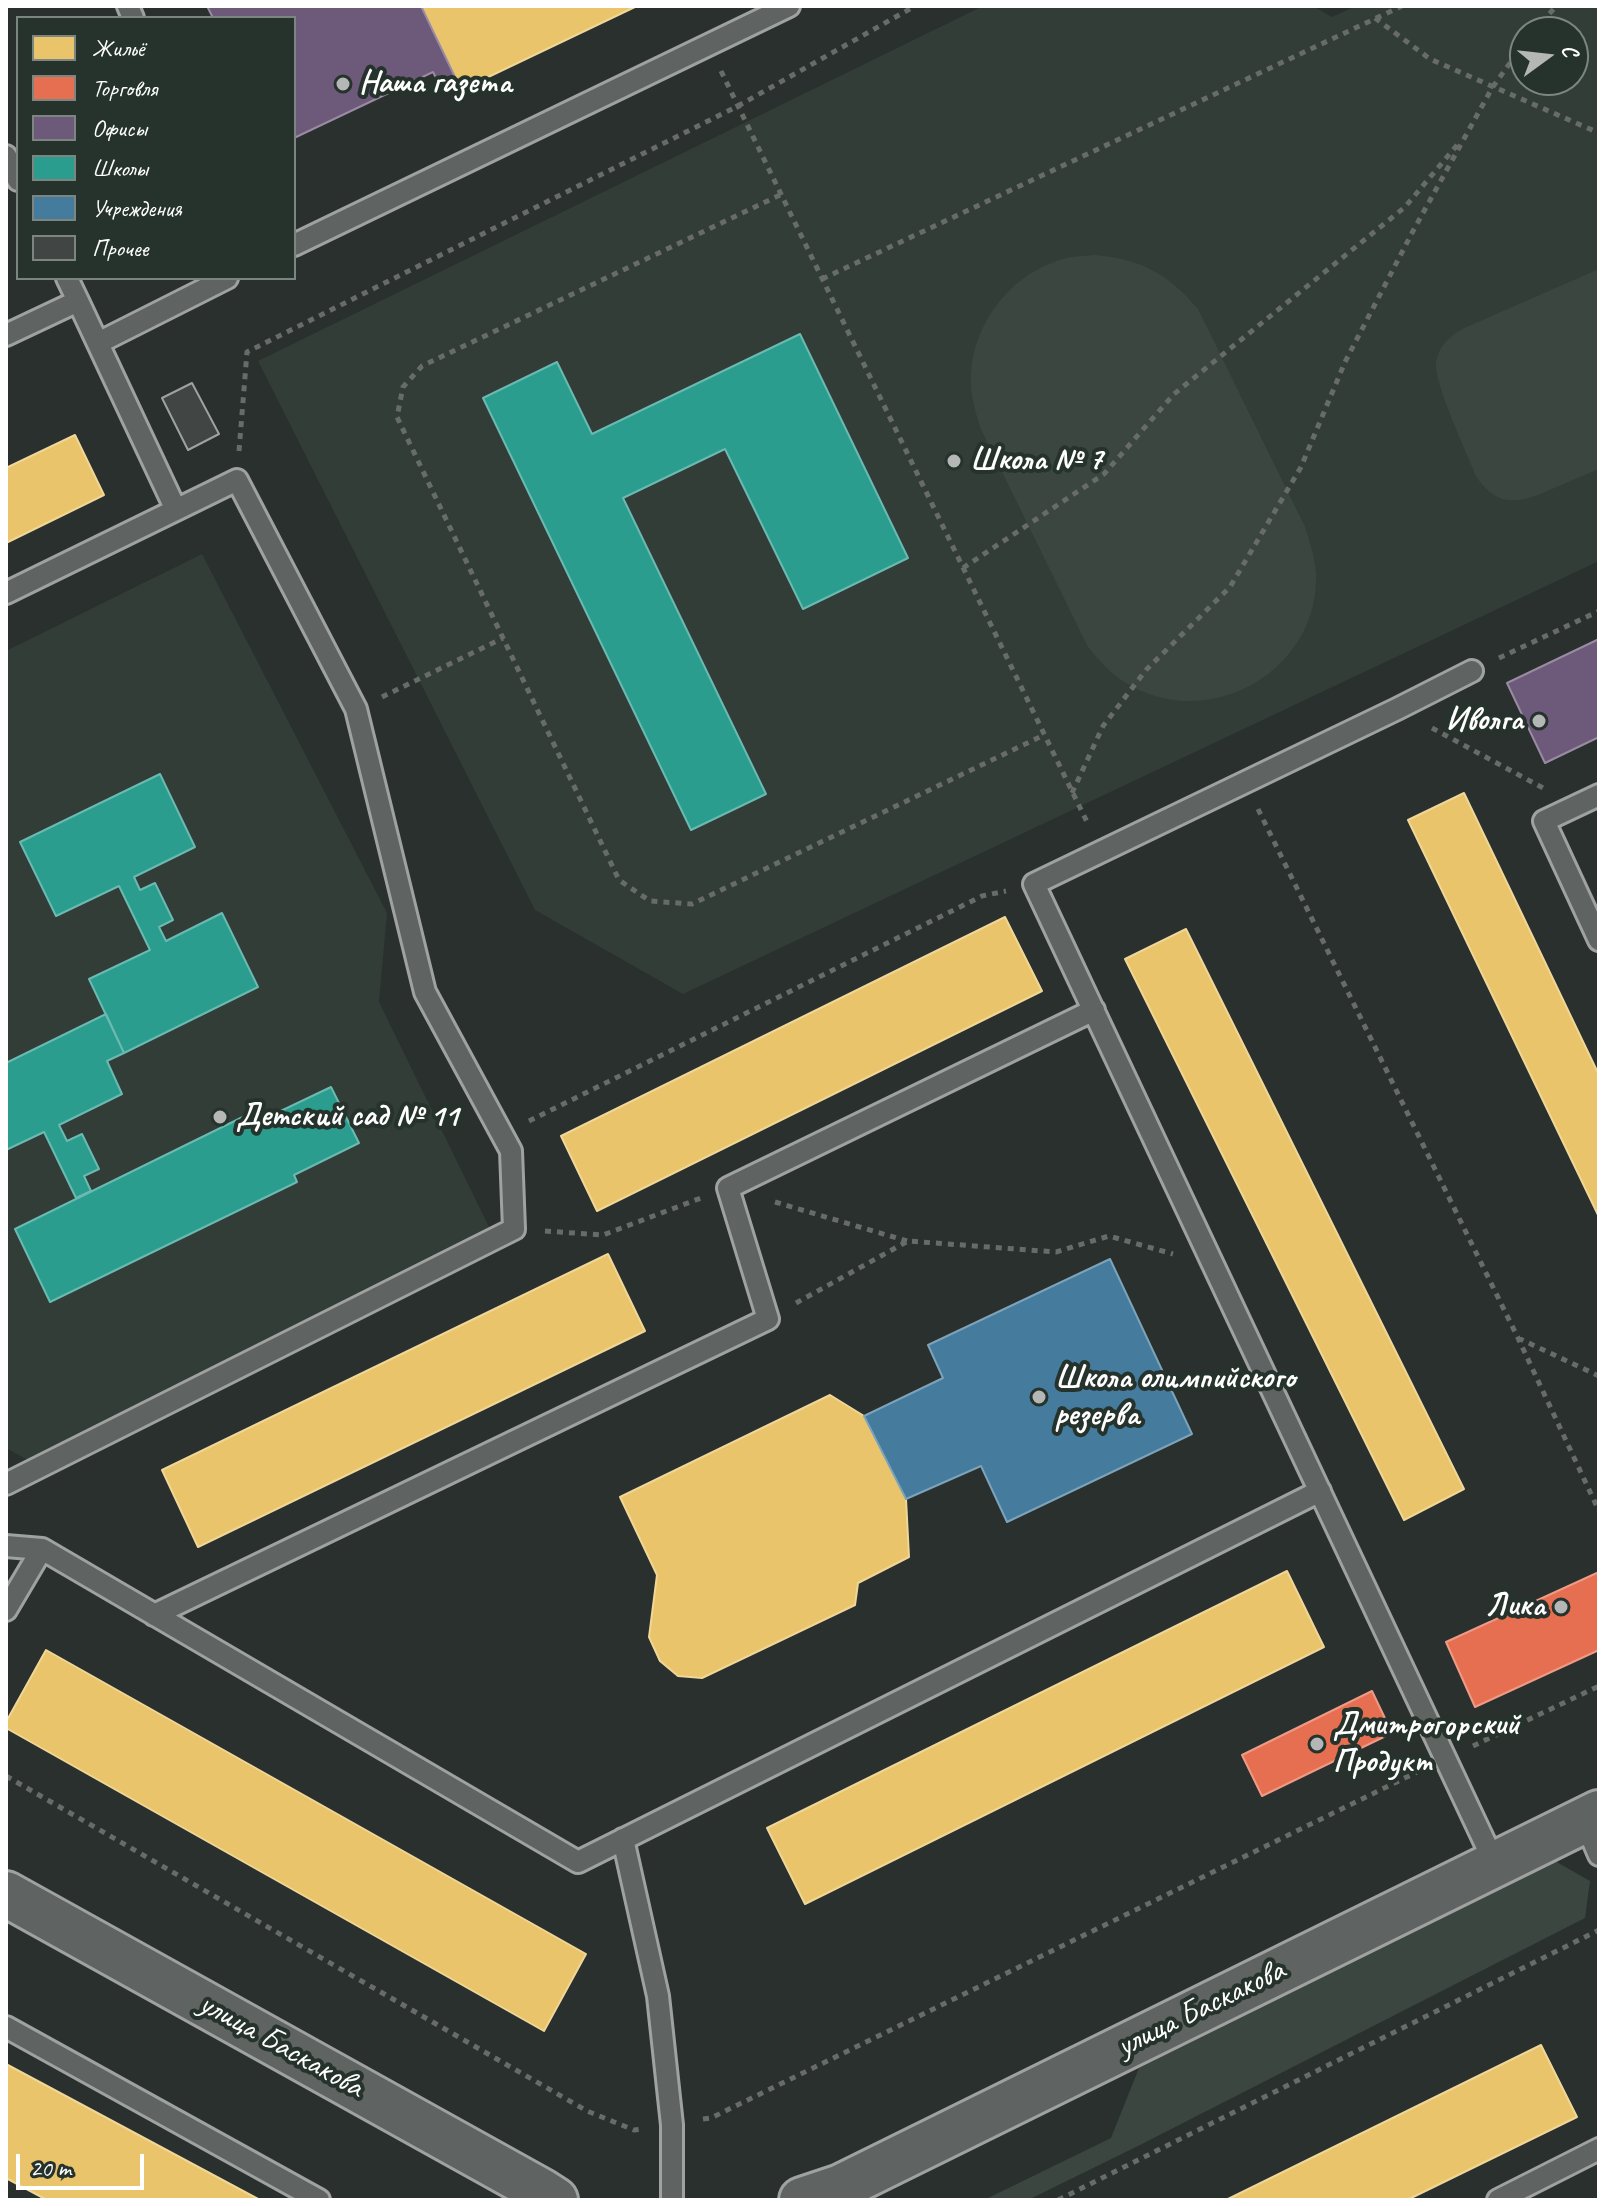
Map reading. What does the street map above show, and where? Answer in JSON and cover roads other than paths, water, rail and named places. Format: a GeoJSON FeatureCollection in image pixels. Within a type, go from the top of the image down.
{"type":"FeatureCollection","features":[{"type":"Feature","properties":{"kind":"street","name":"улица Баскакова"},"geometry":{"type":"LineString","coordinates":[[830,2196],[1495,1864],[1594,1830]]}},
{"type":"Feature","properties":{"kind":"street","name":"улица Баскакова"},"geometry":{"type":"LineString","coordinates":[[6,1894],[555,2200]]}},
{"type":"Feature","properties":{"kind":"lane"},"geometry":{"type":"LineString","coordinates":[[296,244],[789,6]]}},
{"type":"Feature","properties":{"kind":"lane"},"geometry":{"type":"LineString","coordinates":[[6,156],[16,176]]}},
{"type":"Feature","properties":{"kind":"lane"},"geometry":{"type":"LineString","coordinates":[[68,280],[176,510]]}},
{"type":"Feature","properties":{"kind":"lane"},"geometry":{"type":"LineString","coordinates":[[98,343],[223,280]]}},
{"type":"Feature","properties":{"kind":"lane"},"geometry":{"type":"LineString","coordinates":[[6,335],[78,301]]}},
{"type":"Feature","properties":{"kind":"lane"},"geometry":{"type":"LineString","coordinates":[[6,593],[237,480],[356,709],[425,992],[500,1136],[511,1151],[514,1229],[6,1484]]}},
{"type":"Feature","properties":{"kind":"lane"},"geometry":{"type":"LineString","coordinates":[[1472,671],[1034,884],[1495,1864]]}},
{"type":"Feature","properties":{"kind":"lane"},"geometry":{"type":"LineString","coordinates":[[1599,795],[1544,821],[1599,940]]}},
{"type":"Feature","properties":{"kind":"lane"},"geometry":{"type":"LineString","coordinates":[[154,1615],[768,1319],[728,1188],[1094,1010]]}},
{"type":"Feature","properties":{"kind":"lane"},"geometry":{"type":"LineString","coordinates":[[6,1546],[42,1549],[578,1862],[1320,1491]]}},
{"type":"Feature","properties":{"kind":"lane"},"geometry":{"type":"LineString","coordinates":[[6,1610],[42,1549]]}},
{"type":"Feature","properties":{"kind":"lane"},"geometry":{"type":"LineString","coordinates":[[623,1839],[658,1996],[672,2125],[672,2200]]}},
{"type":"Feature","properties":{"kind":"lane"},"geometry":{"type":"LineString","coordinates":[[6,2027],[319,2200]]}},
{"type":"Feature","properties":{"kind":"lane"},"geometry":{"type":"LineString","coordinates":[[1498,2200],[1599,2149]]}},
{"type":"Feature","properties":{"kind":"place","name":"Наша газета"},"geometry":{"type":"Point","coordinates":[343,84]}},
{"type":"Feature","properties":{"kind":"place","name":"Школа № 7"},"geometry":{"type":"Point","coordinates":[954,461]}},
{"type":"Feature","properties":{"kind":"place","name":"Иволга"},"geometry":{"type":"Point","coordinates":[1539,721]}},
{"type":"Feature","properties":{"kind":"place","name":"Детский сад № 11"},"geometry":{"type":"Point","coordinates":[220,1117]}},
{"type":"Feature","properties":{"kind":"place","name":"Школа олимпийского резерва"},"geometry":{"type":"Point","coordinates":[1039,1397]}},
{"type":"Feature","properties":{"kind":"place","name":"Лика"},"geometry":{"type":"Point","coordinates":[1561,1607]}},
{"type":"Feature","properties":{"kind":"place","name":"Дмитрогорский Продукт"},"geometry":{"type":"Point","coordinates":[1317,1744]}}]}
